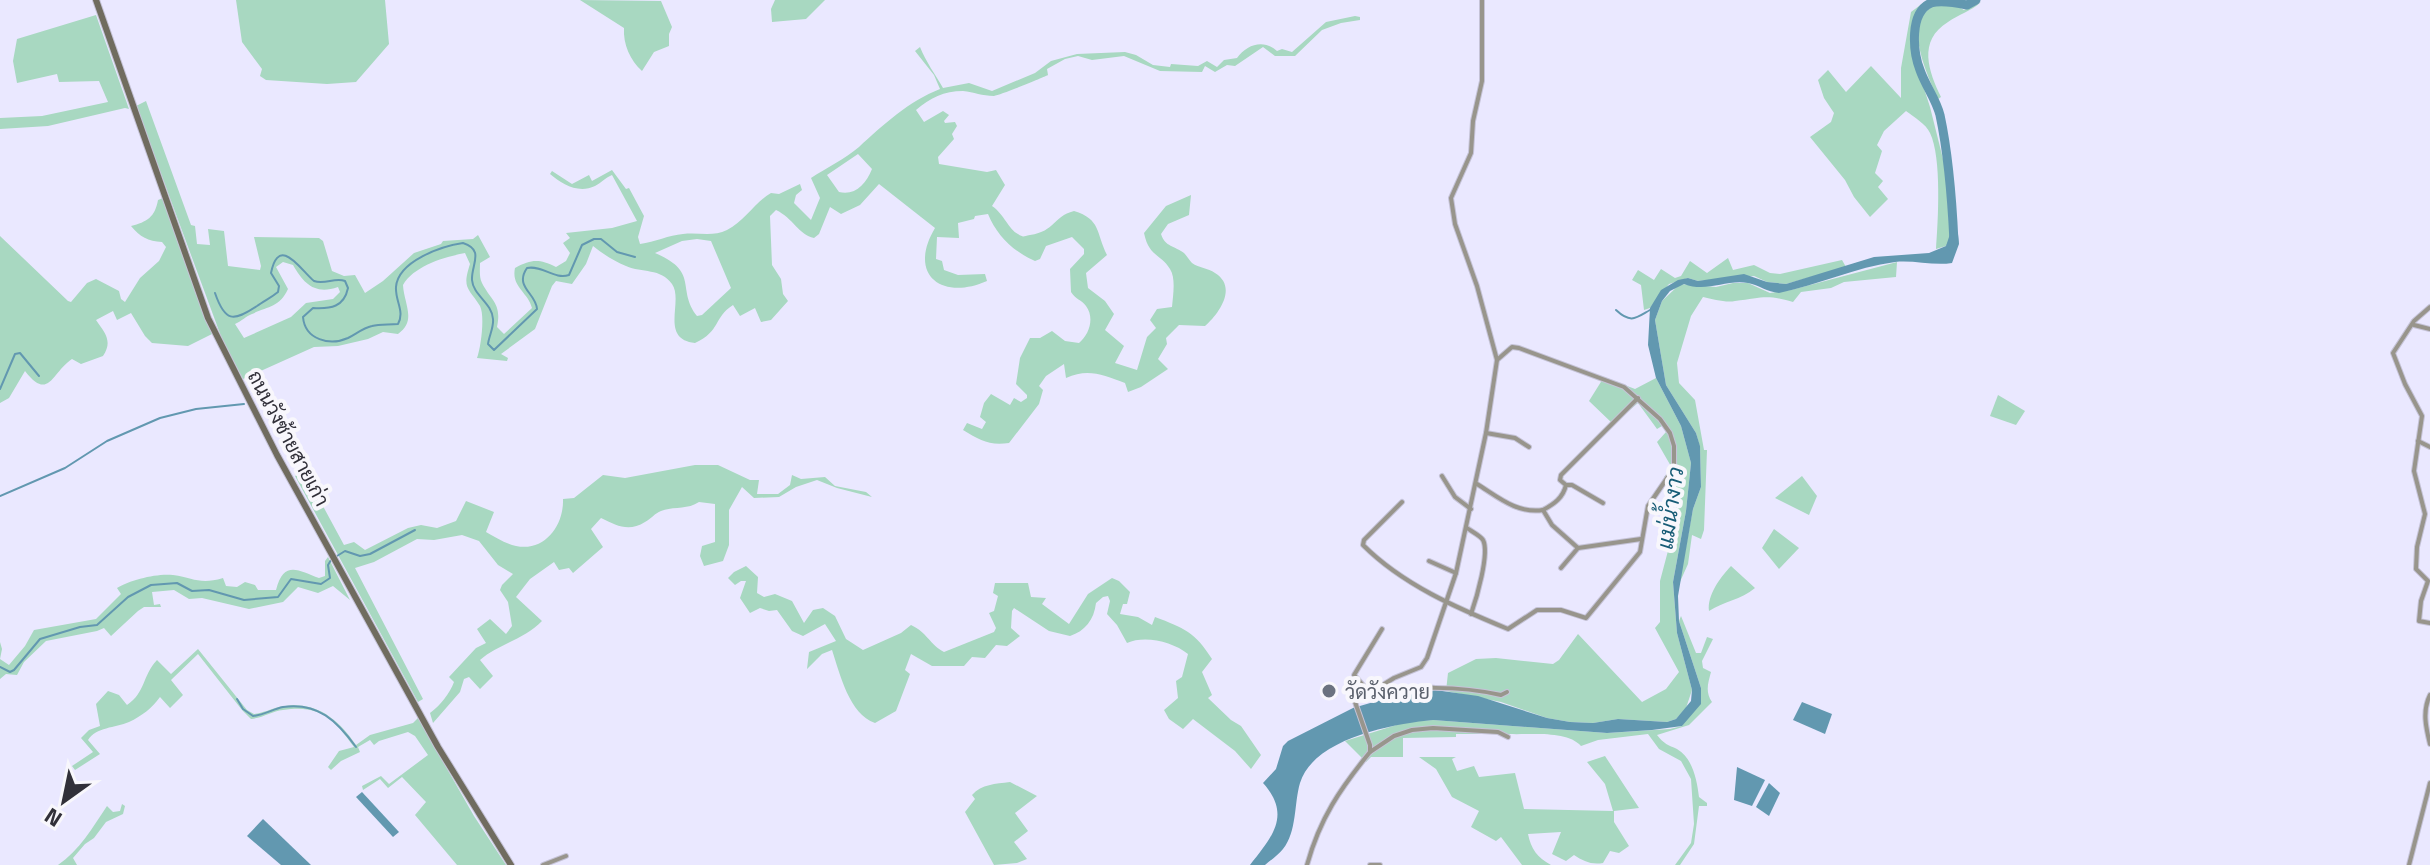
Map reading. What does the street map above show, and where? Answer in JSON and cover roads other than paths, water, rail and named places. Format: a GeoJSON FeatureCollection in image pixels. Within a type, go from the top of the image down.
{"type":"FeatureCollection","features":[{"type":"Feature","properties":{"kind":"main road","name":"ถนนวังซ้ายสายเก่า"},"geometry":{"type":"LineString","coordinates":[[96,0],[208,318],[277,455],[454,775],[511,865]]}},
{"type":"Feature","properties":{"kind":"street"},"geometry":{"type":"LineString","coordinates":[[1370,752],[1355,702],[1421,667],[1427,658],[1447,604],[1467,528],[1497,360],[1477,286],[1455,224],[1451,198],[1471,153],[1473,121],[1482,81],[1482,0]]}},
{"type":"Feature","properties":{"kind":"street"},"geometry":{"type":"LineString","coordinates":[[2430,307],[2414,321],[2393,353],[2422,416],[2414,471],[2425,514],[2417,547],[2416,569],[2428,581],[2421,601],[2419,621],[2430,623]]}},
{"type":"Feature","properties":{"kind":"street"},"geometry":{"type":"LineString","coordinates":[[2414,325],[2430,329]]}},
{"type":"Feature","properties":{"kind":"street"},"geometry":{"type":"LineString","coordinates":[[1402,502],[1364,540],[1363,545],[1410,581],[1447,604],[1508,629],[1537,610],[1561,610],[1586,618],[1634,561],[1640,552],[1648,506],[1671,474],[1675,463],[1670,433],[1638,398],[1610,380],[1519,348],[1512,347],[1497,360]]}},
{"type":"Feature","properties":{"kind":"street"},"geometry":{"type":"LineString","coordinates":[[1603,503],[1572,485],[1566,485],[1560,480],[1561,475],[1638,398]]}},
{"type":"Feature","properties":{"kind":"street"},"geometry":{"type":"LineString","coordinates":[[1486,433],[1515,438],[1529,447]]}},
{"type":"Feature","properties":{"kind":"street"},"geometry":{"type":"LineString","coordinates":[[2418,441],[2430,447]]}},
{"type":"Feature","properties":{"kind":"street"},"geometry":{"type":"LineString","coordinates":[[1442,476],[1455,497],[1471,509]]}},
{"type":"Feature","properties":{"kind":"street"},"geometry":{"type":"LineString","coordinates":[[1476,484],[1513,507],[1529,512],[1543,510],[1555,503],[1566,485]]}},
{"type":"Feature","properties":{"kind":"street"},"geometry":{"type":"LineString","coordinates":[[1543,510],[1552,525],[1578,548]]}},
{"type":"Feature","properties":{"kind":"street"},"geometry":{"type":"LineString","coordinates":[[1467,528],[1481,538],[1484,546],[1480,586],[1471,614]]}},
{"type":"Feature","properties":{"kind":"street"},"geometry":{"type":"LineString","coordinates":[[1561,568],[1578,548],[1641,539]]}},
{"type":"Feature","properties":{"kind":"street"},"geometry":{"type":"LineString","coordinates":[[1429,561],[1456,573]]}},
{"type":"Feature","properties":{"kind":"street"},"geometry":{"type":"LineString","coordinates":[[1369,692],[1354,675],[1382,629]]}},
{"type":"Feature","properties":{"kind":"street"},"geometry":{"type":"LineString","coordinates":[[1369,692],[1422,686],[1501,695],[1507,692]]}},
{"type":"Feature","properties":{"kind":"street"},"geometry":{"type":"LineString","coordinates":[[2430,695],[2425,720],[2430,744]]}},
{"type":"Feature","properties":{"kind":"street"},"geometry":{"type":"LineString","coordinates":[[1314,865],[1308,864],[1319,824],[1340,790],[1370,752],[1400,733],[1425,728],[1480,730],[1498,732],[1508,737]]}},
{"type":"Feature","properties":{"kind":"street"},"geometry":{"type":"LineString","coordinates":[[2409,865],[2430,783]]}},
{"type":"Feature","properties":{"kind":"street"},"geometry":{"type":"LineString","coordinates":[[543,865],[566,856]]}},
{"type":"Feature","properties":{"kind":"street"},"geometry":{"type":"LineString","coordinates":[[1370,865],[1380,865]]}},
{"type":"Feature","properties":{"kind":"water"},"geometry":{"type":"Polygon","coordinates":[[[1950,234],[1958,234],[1959,244],[1952,263],[1880,264],[1779,293],[1740,282],[1709,287],[1684,284],[1670,291],[1662,301],[1655,320],[1666,385],[1696,433],[1700,446],[1701,487],[1693,509],[1678,596],[1679,621],[1701,688],[1701,704],[1682,726],[1607,733],[1433,720],[1397,725],[1357,736],[1321,755],[1308,768],[1300,783],[1288,842],[1265,865],[1250,865],[1276,826],[1276,805],[1263,783],[1276,769],[1283,746],[1353,708],[1408,692],[1435,690],[1478,696],[1547,718],[1570,722],[1593,723],[1618,719],[1667,722],[1676,719],[1691,701],[1692,690],[1677,633],[1673,582],[1691,463],[1681,426],[1656,378],[1648,345],[1650,308],[1661,290],[1678,280],[1688,278],[1698,281],[1744,274],[1767,282],[1786,284],[1874,257],[1929,253],[1946,246],[1950,234]]]}},
{"type":"Feature","properties":{"kind":"water"},"geometry":{"type":"Polygon","coordinates":[[[1802,702],[1832,714],[1825,734],[1793,720],[1802,702]]]}},
{"type":"Feature","properties":{"kind":"water"},"geometry":{"type":"Polygon","coordinates":[[[1737,767],[1765,780],[1752,806],[1734,800],[1737,767]]]}},
{"type":"Feature","properties":{"kind":"water"},"geometry":{"type":"Polygon","coordinates":[[[1769,783],[1780,793],[1769,816],[1756,807],[1769,783]]]}},
{"type":"Feature","properties":{"kind":"water"},"geometry":{"type":"Polygon","coordinates":[[[362,792],[399,832],[393,837],[356,797],[362,792]]]}},
{"type":"Feature","properties":{"kind":"water"},"geometry":{"type":"Polygon","coordinates":[[[263,819],[311,865],[281,865],[247,836],[263,819]]]}},
{"type":"Feature","properties":{"kind":"waterway","name":"แม่น้ำงาว"},"geometry":{"type":"LineString","coordinates":[[1951,246],[1954,242],[1948,162],[1938,109],[1918,62],[1916,23],[1924,8],[1931,3],[1967,5],[1976,0]]}},
{"type":"Feature","properties":{"kind":"waterway"},"geometry":{"type":"LineString","coordinates":[[215,293],[226,314],[242,315],[278,292],[279,286],[271,273],[279,256],[285,256],[314,281],[345,281],[348,288],[340,303],[313,308],[303,317],[313,336],[326,341],[341,340],[369,327],[398,324],[400,315],[396,287],[404,270],[422,256],[463,243],[474,250],[472,280],[492,313],[493,325],[488,344],[494,350],[537,309],[524,285],[527,268],[558,276],[569,275],[582,245],[594,239],[601,239],[617,252],[635,257]]}},
{"type":"Feature","properties":{"kind":"waterway"},"geometry":{"type":"LineString","coordinates":[[1616,310],[1630,318],[1650,310]]}},
{"type":"Feature","properties":{"kind":"waterway"},"geometry":{"type":"LineString","coordinates":[[0,389],[15,354],[20,353],[39,376]]}},
{"type":"Feature","properties":{"kind":"waterway"},"geometry":{"type":"LineString","coordinates":[[0,496],[65,468],[107,441],[160,418],[196,409],[244,404]]}},
{"type":"Feature","properties":{"kind":"waterway"},"geometry":{"type":"LineString","coordinates":[[337,556],[345,551],[360,556],[370,554],[415,530]]}},
{"type":"Feature","properties":{"kind":"waterway"},"geometry":{"type":"LineString","coordinates":[[0,667],[10,672],[14,670],[40,639],[97,625],[128,597],[151,585],[177,583],[192,591],[209,590],[244,600],[278,597],[291,579],[321,584],[330,578],[328,565],[331,560]]}},
{"type":"Feature","properties":{"kind":"waterway"},"geometry":{"type":"LineString","coordinates":[[237,699],[243,709],[253,716],[295,706],[326,715],[356,747]]}},
{"type":"Feature","properties":{"kind":"place","name":"วัดวังควาย"},"geometry":{"type":"Point","coordinates":[1329,691]}}]}
